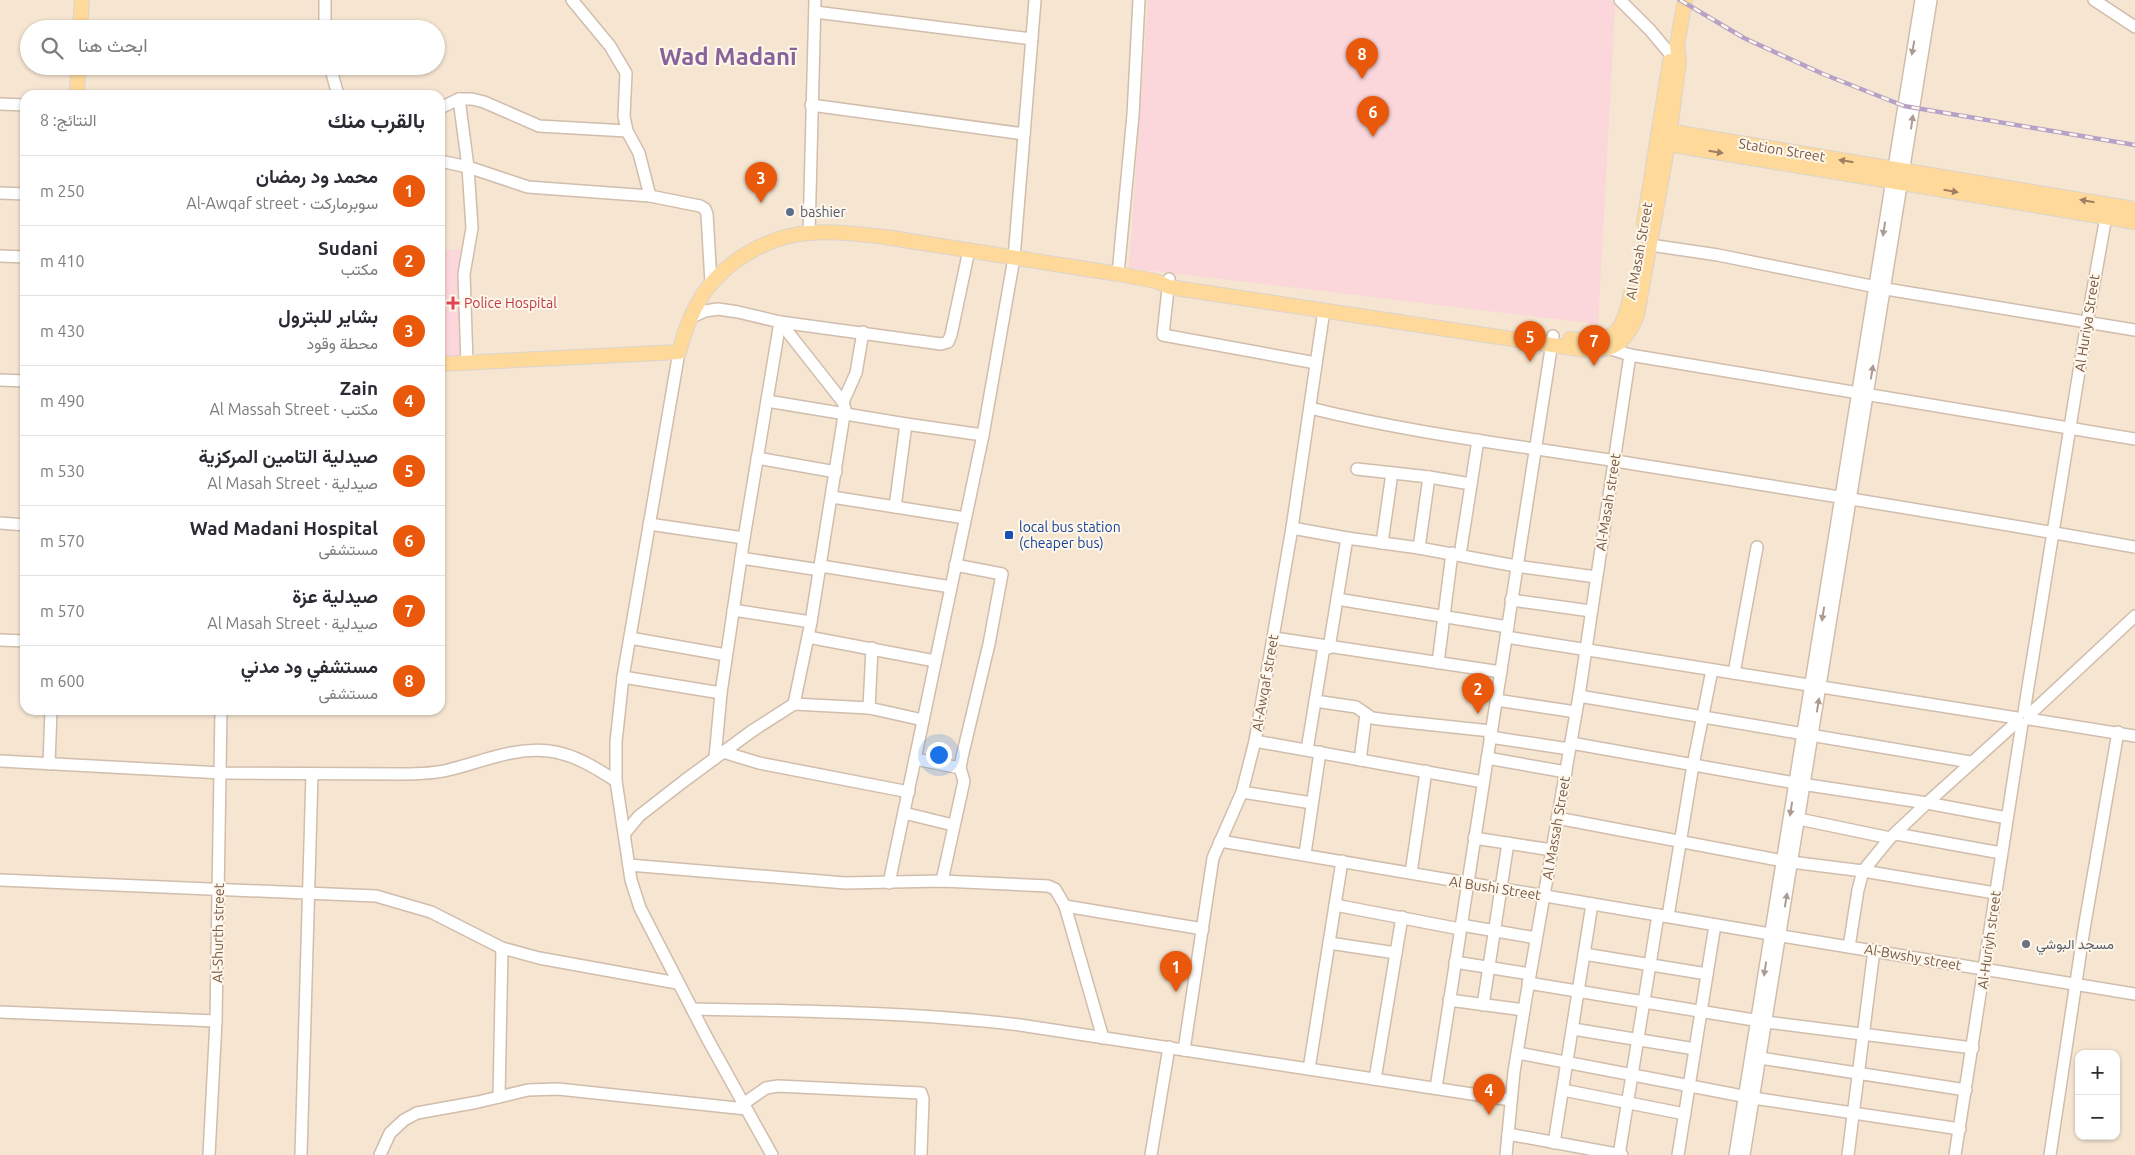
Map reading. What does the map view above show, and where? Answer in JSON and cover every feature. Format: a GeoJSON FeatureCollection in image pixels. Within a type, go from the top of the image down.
{"type":"FeatureCollection","features":[{"type":"Feature","properties":{"kind":"main road"},"geometry":{"type":"LineString","coordinates":[[81,20],[82,0]]}},
{"type":"Feature","properties":{"kind":"main road"},"geometry":{"type":"LineString","coordinates":[[1664,137],[1685,0]]}},
{"type":"Feature","properties":{"kind":"main road"},"geometry":{"type":"LineString","coordinates":[[77,90],[78,75]]}},
{"type":"Feature","properties":{"kind":"main road","name":"Station Street"},"geometry":{"type":"LineString","coordinates":[[1664,137],[2107,211]]}},
{"type":"Feature","properties":{"kind":"main road","name":"Al Masah Street"},"geometry":{"type":"LineString","coordinates":[[1608,343],[1621,341],[1634,324],[1650,245],[1664,137]]}},
{"type":"Feature","properties":{"kind":"main road","name":"Al Masah Street"},"geometry":{"type":"LineString","coordinates":[[1608,343],[1620,328],[1627,312],[1664,137]]}},
{"type":"Feature","properties":{"kind":"main road"},"geometry":{"type":"LineString","coordinates":[[2107,211],[2135,209]]}},
{"type":"Feature","properties":{"kind":"main road"},"geometry":{"type":"LineString","coordinates":[[2107,211],[2135,222]]}},
{"type":"Feature","properties":{"kind":"main road"},"geometry":{"type":"LineString","coordinates":[[445,364],[679,352],[690,318],[711,283],[734,263],[760,247],[795,235],[809,233],[885,237],[1118,274],[1324,310],[1387,315]]}},
{"type":"Feature","properties":{"kind":"main road"},"geometry":{"type":"LineString","coordinates":[[1165,283],[1552,340],[1608,343]]}},
{"type":"Feature","properties":{"kind":"street"},"geometry":{"type":"LineString","coordinates":[[325,0],[325,20]]}},
{"type":"Feature","properties":{"kind":"street"},"geometry":{"type":"LineString","coordinates":[[572,0],[610,46],[626,73],[623,109],[627,131],[637,149],[650,196]]}},
{"type":"Feature","properties":{"kind":"street"},"geometry":{"type":"LineString","coordinates":[[809,233],[815,0]]}},
{"type":"Feature","properties":{"kind":"street"},"geometry":{"type":"LineString","coordinates":[[889,883],[983,435],[1014,258],[1035,0]]}},
{"type":"Feature","properties":{"kind":"street"},"geometry":{"type":"LineString","coordinates":[[1118,274],[1133,115],[1139,0]]}},
{"type":"Feature","properties":{"kind":"street"},"geometry":{"type":"LineString","coordinates":[[1620,0],[1676,54]]}},
{"type":"Feature","properties":{"kind":"street"},"geometry":{"type":"LineString","coordinates":[[1899,176],[1921,0]]}},
{"type":"Feature","properties":{"kind":"street"},"geometry":{"type":"LineString","coordinates":[[1744,1155],[1749,1097],[1761,1021],[1880,288],[1931,0]]}},
{"type":"Feature","properties":{"kind":"street"},"geometry":{"type":"LineString","coordinates":[[2098,1],[2135,27]]}},
{"type":"Feature","properties":{"kind":"street"},"geometry":{"type":"LineString","coordinates":[[815,12],[1032,38]]}},
{"type":"Feature","properties":{"kind":"street"},"geometry":{"type":"LineString","coordinates":[[332,75],[337,90]]}},
{"type":"Feature","properties":{"kind":"street"},"geometry":{"type":"LineString","coordinates":[[445,106],[459,99],[484,102],[539,126],[627,131]]}},
{"type":"Feature","properties":{"kind":"street"},"geometry":{"type":"LineString","coordinates":[[459,99],[468,167],[472,228],[464,274],[467,363]]}},
{"type":"Feature","properties":{"kind":"street"},"geometry":{"type":"LineString","coordinates":[[0,104],[20,105]]}},
{"type":"Feature","properties":{"kind":"street"},"geometry":{"type":"LineString","coordinates":[[812,105],[1024,134]]}},
{"type":"Feature","properties":{"kind":"street"},"geometry":{"type":"LineString","coordinates":[[445,161],[528,187],[650,196],[700,206],[705,209],[707,214],[711,283]]}},
{"type":"Feature","properties":{"kind":"street"},"geometry":{"type":"LineString","coordinates":[[0,193],[20,194]]}},
{"type":"Feature","properties":{"kind":"street","name":"Al Huriya Street"},"geometry":{"type":"LineString","coordinates":[[2053,533],[2107,211]]}},
{"type":"Feature","properties":{"kind":"street"},"geometry":{"type":"LineString","coordinates":[[1650,245],[1718,255],[1880,288],[2135,330]]}},
{"type":"Feature","properties":{"kind":"street"},"geometry":{"type":"LineString","coordinates":[[690,318],[705,311],[718,309],[780,322],[941,344],[948,342],[951,335],[969,250]]}},
{"type":"Feature","properties":{"kind":"street"},"geometry":{"type":"LineString","coordinates":[[0,256],[20,257]]}},
{"type":"Feature","properties":{"kind":"street"},"geometry":{"type":"LineString","coordinates":[[1165,283],[1162,335],[1316,363]]}},
{"type":"Feature","properties":{"kind":"street","name":"Al-Awqaf street"},"geometry":{"type":"LineString","coordinates":[[1184,1050],[1213,858],[1242,792],[1255,741],[1292,528],[1324,310]]}},
{"type":"Feature","properties":{"kind":"street"},"geometry":{"type":"LineString","coordinates":[[719,755],[721,693],[726,655],[780,322]]}},
{"type":"Feature","properties":{"kind":"street"},"geometry":{"type":"LineString","coordinates":[[780,322],[844,408]]}},
{"type":"Feature","properties":{"kind":"street"},"geometry":{"type":"LineString","coordinates":[[794,704],[812,622],[836,472],[844,408],[856,373],[863,332]]}},
{"type":"Feature","properties":{"kind":"street"},"geometry":{"type":"LineString","coordinates":[[1436,1088],[1552,340]]}},
{"type":"Feature","properties":{"kind":"street"},"geometry":{"type":"LineString","coordinates":[[1608,343],[1630,355],[2135,439]]}},
{"type":"Feature","properties":{"kind":"street"},"geometry":{"type":"LineString","coordinates":[[679,352],[624,677],[616,750],[616,781],[634,893],[640,908],[677,983],[772,1155]]}},
{"type":"Feature","properties":{"kind":"street","name":"Al-Masah street"},"geometry":{"type":"LineString","coordinates":[[1585,650],[1630,355]]}},
{"type":"Feature","properties":{"kind":"street"},"geometry":{"type":"LineString","coordinates":[[0,380],[20,381]]}},
{"type":"Feature","properties":{"kind":"street"},"geometry":{"type":"LineString","coordinates":[[767,400],[844,408],[906,424],[983,435]]}},
{"type":"Feature","properties":{"kind":"street"},"geometry":{"type":"LineString","coordinates":[[1310,408],[1360,421],[2135,547]]}},
{"type":"Feature","properties":{"kind":"street"},"geometry":{"type":"LineString","coordinates":[[895,507],[906,424]]}},
{"type":"Feature","properties":{"kind":"street"},"geometry":{"type":"LineString","coordinates":[[1438,663],[1444,615],[1478,440]]}},
{"type":"Feature","properties":{"kind":"street"},"geometry":{"type":"LineString","coordinates":[[757,458],[836,472]]}},
{"type":"Feature","properties":{"kind":"street"},"geometry":{"type":"LineString","coordinates":[[1357,469],[1429,477],[1470,484]]}},
{"type":"Feature","properties":{"kind":"street"},"geometry":{"type":"LineString","coordinates":[[1382,543],[1392,473]]}},
{"type":"Feature","properties":{"kind":"street"},"geometry":{"type":"LineString","coordinates":[[1419,548],[1429,477]]}},
{"type":"Feature","properties":{"kind":"street"},"geometry":{"type":"LineString","coordinates":[[832,497],[965,518]]}},
{"type":"Feature","properties":{"kind":"street"},"geometry":{"type":"LineString","coordinates":[[0,524],[20,525]]}},
{"type":"Feature","properties":{"kind":"street"},"geometry":{"type":"LineString","coordinates":[[649,524],[744,538]]}},
{"type":"Feature","properties":{"kind":"street"},"geometry":{"type":"LineString","coordinates":[[1292,528],[1456,554],[1516,566],[1596,577]]}},
{"type":"Feature","properties":{"kind":"street","name":"Al-Huriyh street"},"geometry":{"type":"LineString","coordinates":[[1955,1155],[1985,970],[2001,853],[2053,533]]}},
{"type":"Feature","properties":{"kind":"street"},"geometry":{"type":"LineString","coordinates":[[1308,750],[1315,701],[1337,599],[1347,538]]}},
{"type":"Feature","properties":{"kind":"street"},"geometry":{"type":"LineString","coordinates":[[1734,673],[1757,547]]}},
{"type":"Feature","properties":{"kind":"street"},"geometry":{"type":"LineString","coordinates":[[741,558],[951,587]]}},
{"type":"Feature","properties":{"kind":"street"},"geometry":{"type":"LineString","coordinates":[[942,881],[964,782],[960,768],[989,644],[1002,574],[955,565]]}},
{"type":"Feature","properties":{"kind":"street"},"geometry":{"type":"LineString","coordinates":[[1337,599],[1444,615],[1585,650],[2135,736]]}},
{"type":"Feature","properties":{"kind":"street"},"geometry":{"type":"LineString","coordinates":[[1511,600],[1591,612]]}},
{"type":"Feature","properties":{"kind":"street"},"geometry":{"type":"LineString","coordinates":[[733,610],[812,622]]}},
{"type":"Feature","properties":{"kind":"street"},"geometry":{"type":"LineString","coordinates":[[1849,947],[1863,871],[1893,836],[1970,762],[2023,718],[2135,616]]}},
{"type":"Feature","properties":{"kind":"street"},"geometry":{"type":"LineString","coordinates":[[808,637],[935,661]]}},
{"type":"Feature","properties":{"kind":"street"},"geometry":{"type":"LineString","coordinates":[[630,638],[726,655]]}},
{"type":"Feature","properties":{"kind":"street"},"geometry":{"type":"LineString","coordinates":[[1274,638],[1501,672]]}},
{"type":"Feature","properties":{"kind":"street"},"geometry":{"type":"LineString","coordinates":[[0,640],[20,641]]}},
{"type":"Feature","properties":{"kind":"street"},"geometry":{"type":"LineString","coordinates":[[869,708],[872,648]]}},
{"type":"Feature","properties":{"kind":"street","name":"Al Massah Street"},"geometry":{"type":"LineString","coordinates":[[1506,1155],[1511,1100],[1529,978],[1579,696],[1585,650]]}},
{"type":"Feature","properties":{"kind":"street"},"geometry":{"type":"LineString","coordinates":[[1508,1134],[1621,1155],[1650,965],[1681,842],[1693,765],[1712,670]]}},
{"type":"Feature","properties":{"kind":"street"},"geometry":{"type":"LineString","coordinates":[[624,677],[721,693]]}},
{"type":"Feature","properties":{"kind":"street"},"geometry":{"type":"LineString","coordinates":[[1579,696],[1970,762]]}},
{"type":"Feature","properties":{"kind":"street"},"geometry":{"type":"LineString","coordinates":[[1496,700],[1576,712]]}},
{"type":"Feature","properties":{"kind":"street"},"geometry":{"type":"LineString","coordinates":[[1315,701],[1356,707],[1366,714],[1387,720],[1693,765],[2007,818]]}},
{"type":"Feature","properties":{"kind":"street"},"geometry":{"type":"LineString","coordinates":[[625,833],[639,816],[719,755],[794,704],[869,708],[924,720]]}},
{"type":"Feature","properties":{"kind":"street"},"geometry":{"type":"LineString","coordinates":[[1360,760],[1366,714]]}},
{"type":"Feature","properties":{"kind":"street"},"geometry":{"type":"LineString","coordinates":[[49,764],[51,715]]}},
{"type":"Feature","properties":{"kind":"street","name":"Al-Shurth street"},"geometry":{"type":"LineString","coordinates":[[209,1155],[216,1021],[222,773],[221,715]]}},
{"type":"Feature","properties":{"kind":"street"},"geometry":{"type":"LineString","coordinates":[[2050,1155],[2084,929],[2118,732]]}},
{"type":"Feature","properties":{"kind":"street"},"geometry":{"type":"LineString","coordinates":[[1255,741],[1483,782]]}},
{"type":"Feature","properties":{"kind":"street"},"geometry":{"type":"LineString","coordinates":[[0,761],[222,773],[430,773],[506,753],[550,751],[593,766],[616,781]]}},
{"type":"Feature","properties":{"kind":"street"},"geometry":{"type":"LineString","coordinates":[[1305,854],[1320,752]]}},
{"type":"Feature","properties":{"kind":"street"},"geometry":{"type":"LineString","coordinates":[[719,755],[909,792]]}},
{"type":"Feature","properties":{"kind":"street"},"geometry":{"type":"LineString","coordinates":[[1487,758],[1566,772]]}},
{"type":"Feature","properties":{"kind":"street"},"geometry":{"type":"LineString","coordinates":[[915,759],[960,768]]}},
{"type":"Feature","properties":{"kind":"street"},"geometry":{"type":"LineString","coordinates":[[1411,873],[1426,772]]}},
{"type":"Feature","properties":{"kind":"street"},"geometry":{"type":"LineString","coordinates":[[301,1155],[312,774]]}},
{"type":"Feature","properties":{"kind":"street"},"geometry":{"type":"LineString","coordinates":[[1787,861],[1799,819],[1800,784]]}},
{"type":"Feature","properties":{"kind":"street"},"geometry":{"type":"LineString","coordinates":[[1242,792],[1312,803]]}},
{"type":"Feature","properties":{"kind":"street"},"geometry":{"type":"LineString","coordinates":[[904,813],[953,825]]}},
{"type":"Feature","properties":{"kind":"street"},"geometry":{"type":"LineString","coordinates":[[1557,818],[1787,861],[1863,871],[1995,893]]}},
{"type":"Feature","properties":{"kind":"street"},"geometry":{"type":"LineString","coordinates":[[1799,819],[2001,853]]}},
{"type":"Feature","properties":{"kind":"street"},"geometry":{"type":"LineString","coordinates":[[1474,838],[1552,850]]}},
{"type":"Feature","properties":{"kind":"street","name":"Al Bushi Street"},"geometry":{"type":"LineString","coordinates":[[1220,841],[1775,935]]}},
{"type":"Feature","properties":{"kind":"street"},"geometry":{"type":"LineString","coordinates":[[1484,1005],[1508,843]]}},
{"type":"Feature","properties":{"kind":"street"},"geometry":{"type":"LineString","coordinates":[[1309,1069],[1342,861]]}},
{"type":"Feature","properties":{"kind":"street"},"geometry":{"type":"LineString","coordinates":[[629,865],[806,881],[889,883],[942,881],[1048,886],[1054,889],[1064,906],[1103,1038]]}},
{"type":"Feature","properties":{"kind":"street"},"geometry":{"type":"LineString","coordinates":[[0,880],[376,896],[431,912],[502,948],[539,958],[677,983]]}},
{"type":"Feature","properties":{"kind":"street"},"geometry":{"type":"LineString","coordinates":[[1554,1143],[1592,904]]}},
{"type":"Feature","properties":{"kind":"street"},"geometry":{"type":"LineString","coordinates":[[1064,906],[1203,929]]}},
{"type":"Feature","properties":{"kind":"street"},"geometry":{"type":"LineString","coordinates":[[1335,906],[1536,938]]}},
{"type":"Feature","properties":{"kind":"street"},"geometry":{"type":"LineString","coordinates":[[1375,1079],[1402,917]]}},
{"type":"Feature","properties":{"kind":"street"},"geometry":{"type":"LineString","coordinates":[[1678,1155],[1715,925]]}},
{"type":"Feature","properties":{"kind":"street","name":"Al-Bwshy street"},"geometry":{"type":"LineString","coordinates":[[1775,935],[2135,994]]}},
{"type":"Feature","properties":{"kind":"street"},"geometry":{"type":"LineString","coordinates":[[1329,943],[1396,954]]}},
{"type":"Feature","properties":{"kind":"street"},"geometry":{"type":"LineString","coordinates":[[499,1097],[502,948]]}},
{"type":"Feature","properties":{"kind":"street"},"geometry":{"type":"LineString","coordinates":[[1848,1155],[1874,950]]}},
{"type":"Feature","properties":{"kind":"street"},"geometry":{"type":"LineString","coordinates":[[1584,954],[1707,974]]}},
{"type":"Feature","properties":{"kind":"street"},"geometry":{"type":"LineString","coordinates":[[1455,962],[1489,968],[1578,991],[1761,1021],[1973,1048]]}},
{"type":"Feature","properties":{"kind":"street"},"geometry":{"type":"LineString","coordinates":[[1449,1000],[1524,1010]]}},
{"type":"Feature","properties":{"kind":"street"},"geometry":{"type":"LineString","coordinates":[[692,1009],[852,1011],[1020,1024],[1511,1100]]}},
{"type":"Feature","properties":{"kind":"street"},"geometry":{"type":"LineString","coordinates":[[0,1012],[216,1021]]}},
{"type":"Feature","properties":{"kind":"street"},"geometry":{"type":"LineString","coordinates":[[1735,1155],[1760,1058],[1761,1021]]}},
{"type":"Feature","properties":{"kind":"street"},"geometry":{"type":"LineString","coordinates":[[1573,1029],[1696,1049]]}},
{"type":"Feature","properties":{"kind":"street"},"geometry":{"type":"LineString","coordinates":[[1151,1155],[1169,1047]]}},
{"type":"Feature","properties":{"kind":"street"},"geometry":{"type":"LineString","coordinates":[[1518,1053],[1749,1097],[1960,1129]]}},
{"type":"Feature","properties":{"kind":"street"},"geometry":{"type":"LineString","coordinates":[[1760,1058],[1966,1090]]}},
{"type":"Feature","properties":{"kind":"street"},"geometry":{"type":"LineString","coordinates":[[380,1155],[390,1133],[404,1120],[417,1113],[528,1090],[558,1089],[744,1107],[766,1088],[778,1086],[921,1093],[923,1099],[921,1153]]}},
{"type":"Feature","properties":{"kind":"street"},"geometry":{"type":"LineString","coordinates":[[1563,1090],[1685,1114]]}},
{"type":"Feature","properties":{"kind":"shaded area"},"geometry":{"type":"Polygon","coordinates":[[[0,0],[2135,0],[2135,1155],[0,1155],[0,0]]]}},
{"type":"Feature","properties":{"kind":"shaded area"},"geometry":{"type":"Polygon","coordinates":[[[1148,0],[1611,0],[1615,6],[1598,324],[1129,268],[1148,0]]]}},
{"type":"Feature","properties":{"kind":"shaded area","name":"Police Hospital"},"geometry":{"type":"Polygon","coordinates":[[[463,249],[468,356],[445,357],[445,250],[463,249]]]}},
{"type":"Feature","properties":{"kind":"railway"},"geometry":{"type":"LineString","coordinates":[[1680,0],[1744,38],[1823,74],[1904,106],[2135,145]]}},
{"type":"Feature","properties":{"kind":"place","name":"مستشفي ود مدني"},"geometry":{"type":"Point","coordinates":[1362,79]}},
{"type":"Feature","properties":{"kind":"place","name":"Wad Madani Hospital"},"geometry":{"type":"Point","coordinates":[1373,137]}},
{"type":"Feature","properties":{"kind":"place","name":"بشاير للبترول"},"geometry":{"type":"Point","coordinates":[761,203]}},
{"type":"Feature","properties":{"kind":"place","name":"bashier"},"geometry":{"type":"Point","coordinates":[790,212]}},
{"type":"Feature","properties":{"kind":"place","name":"Police Hospital"},"geometry":{"type":"Point","coordinates":[453,303]}},
{"type":"Feature","properties":{"kind":"place","name":"صيدلية التامين المركزية"},"geometry":{"type":"Point","coordinates":[1530,362]}},
{"type":"Feature","properties":{"kind":"place","name":"صيدلية عزة"},"geometry":{"type":"Point","coordinates":[1594,366]}},
{"type":"Feature","properties":{"kind":"place","name":"local bus station (cheaper bus)"},"geometry":{"type":"Point","coordinates":[1009,535]}},
{"type":"Feature","properties":{"kind":"place","name":"Sudani"},"geometry":{"type":"Point","coordinates":[1478,714]}},
{"type":"Feature","properties":{"kind":"place","name":"مسجد البوشي"},"geometry":{"type":"Point","coordinates":[2026,944]}},
{"type":"Feature","properties":{"kind":"place","name":"محمد ود رمضان"},"geometry":{"type":"Point","coordinates":[1176,992]}},
{"type":"Feature","properties":{"kind":"place","name":"Zain"},"geometry":{"type":"Point","coordinates":[1489,1115]}},
{"type":"Feature","properties":{"kind":"district","name":"Wad Madanī"},"geometry":{"type":"Point","coordinates":[728,57]}}]}
